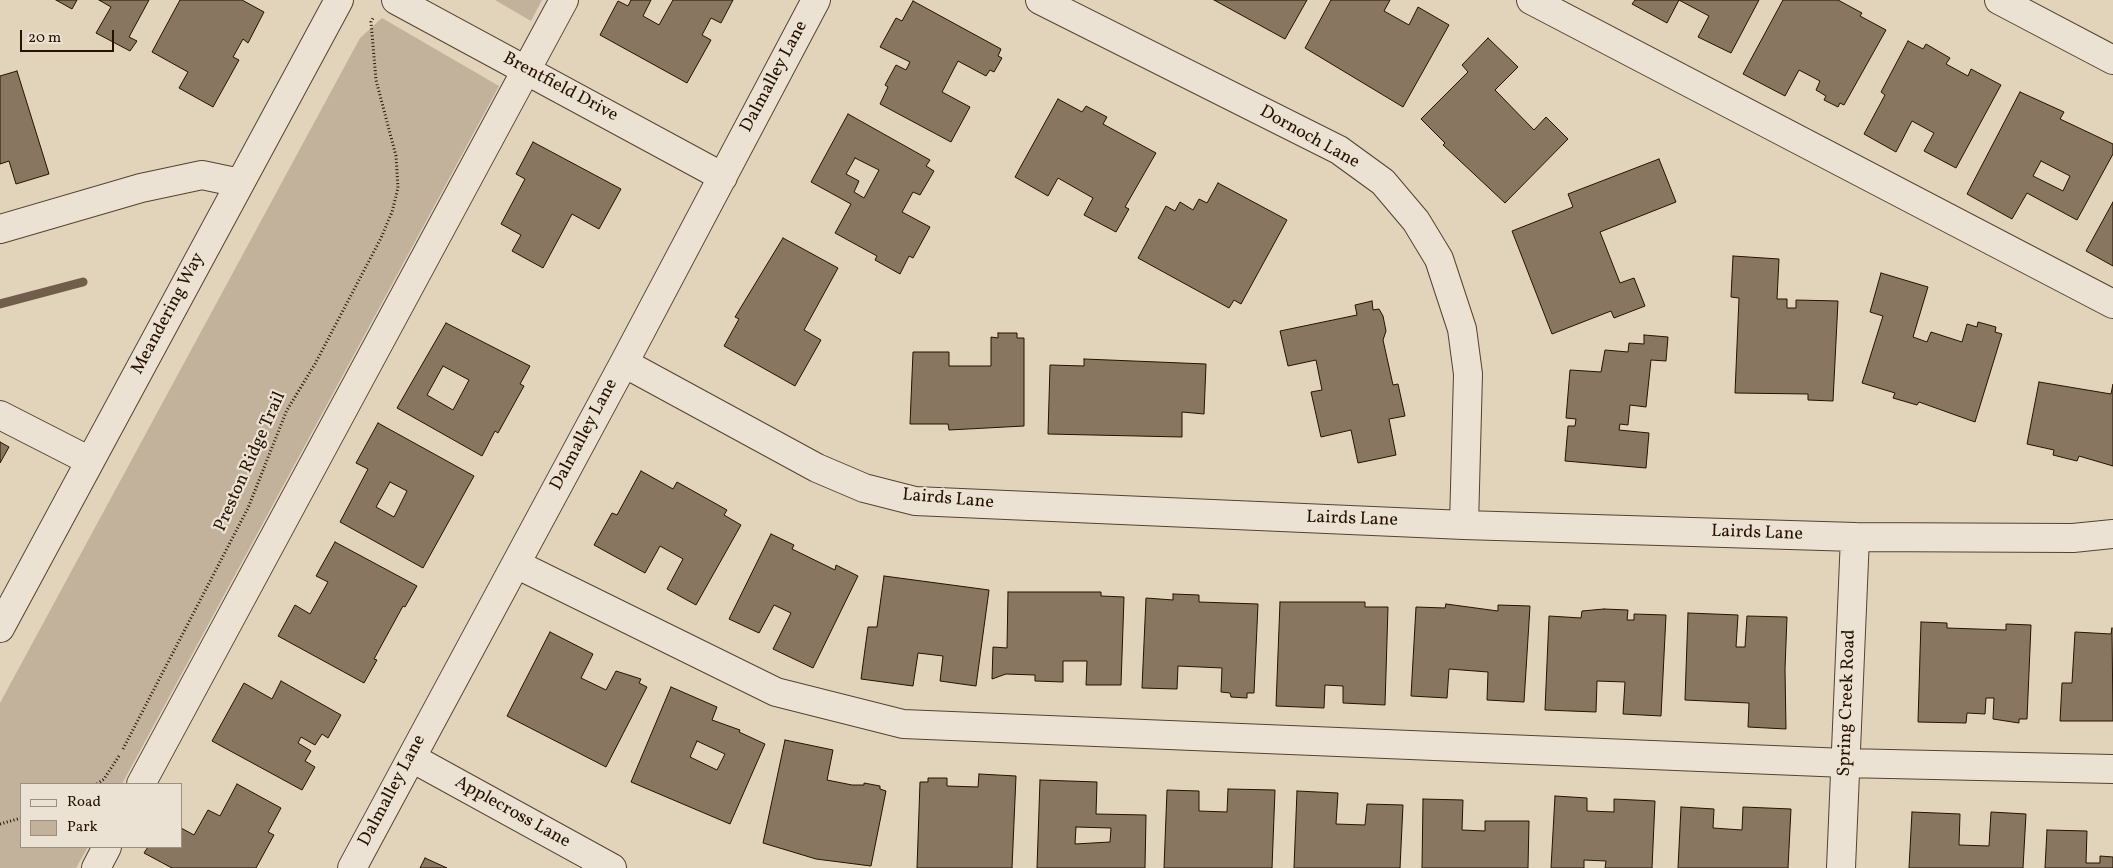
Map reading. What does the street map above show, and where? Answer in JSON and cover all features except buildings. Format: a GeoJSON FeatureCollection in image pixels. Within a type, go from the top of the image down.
{"type":"FeatureCollection","features":[{"type":"Feature","properties":{"kind":"street","name":"Meandering Way"},"geometry":{"type":"LineString","coordinates":[[0,628],[339,0]]}},
{"type":"Feature","properties":{"kind":"street","name":"Brentfield Drive"},"geometry":{"type":"LineString","coordinates":[[396,0],[723,177]]}},
{"type":"Feature","properties":{"kind":"street"},"geometry":{"type":"LineString","coordinates":[[142,783],[564,0]]}},
{"type":"Feature","properties":{"kind":"street","name":"Dalmalley Lane"},"geometry":{"type":"LineString","coordinates":[[352,868],[624,363],[816,0]]}},
{"type":"Feature","properties":{"kind":"street","name":"Dornoch Lane"},"geometry":{"type":"LineString","coordinates":[[1040,0],[1339,150],[1383,182],[1416,221],[1438,259],[1462,329],[1468,374],[1464,525]]}},
{"type":"Feature","properties":{"kind":"street"},"geometry":{"type":"LineString","coordinates":[[1531,0],[2113,304]]}},
{"type":"Feature","properties":{"kind":"street"},"geometry":{"type":"LineString","coordinates":[[1999,0],[2113,60]]}},
{"type":"Feature","properties":{"kind":"street"},"geometry":{"type":"LineString","coordinates":[[0,229],[141,188],[202,175],[240,183]]}},
{"type":"Feature","properties":{"kind":"street","name":"Lairds Lane"},"geometry":{"type":"LineString","coordinates":[[624,363],[817,468],[864,488],[915,501],[1464,525],[1855,537],[2054,538],[2113,534]]}},
{"type":"Feature","properties":{"kind":"street"},"geometry":{"type":"LineString","coordinates":[[0,416],[90,461]]}},
{"type":"Feature","properties":{"kind":"street","name":"Spring Creek Road"},"geometry":{"type":"LineString","coordinates":[[1841,868],[1855,537]]}},
{"type":"Feature","properties":{"kind":"street"},"geometry":{"type":"LineString","coordinates":[[516,564],[776,692],[903,724],[1845,763],[2113,770]]}},
{"type":"Feature","properties":{"kind":"street","name":"Applecross Lane"},"geometry":{"type":"LineString","coordinates":[[412,758],[612,868]]}},
{"type":"Feature","properties":{"kind":"street"},"geometry":{"type":"LineString","coordinates":[[96,868],[106,848]]}},
{"type":"Feature","properties":{"kind":"path","name":"Preston Ridge Trail"},"geometry":{"type":"LineString","coordinates":[[98,783],[104,779],[118,758],[248,508],[287,410],[315,364],[381,238],[392,212],[398,188],[396,156],[376,80],[371,22]]}},
{"type":"Feature","properties":{"kind":"path"},"geometry":{"type":"LineString","coordinates":[[0,824],[20,818]]}},
{"type":"Feature","properties":{"kind":"green space"},"geometry":{"type":"Polygon","coordinates":[[[495,0],[542,0],[531,21],[495,0]]]}},
{"type":"Feature","properties":{"kind":"green space"},"geometry":{"type":"Polygon","coordinates":[[[382,18],[499,86],[123,783],[20,783],[20,848],[87,848],[76,868],[0,868],[0,703],[360,38],[382,18]]]}},
{"type":"Feature","properties":{"kind":"waterway"},"geometry":{"type":"LineString","coordinates":[[0,304],[83,282]]}}]}
